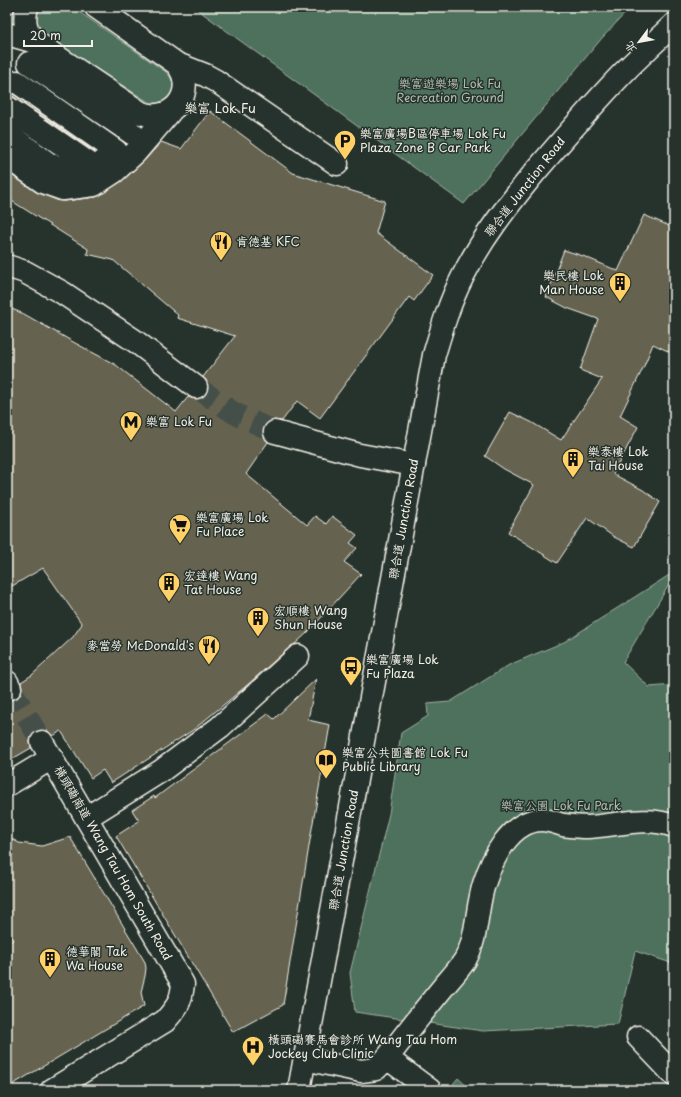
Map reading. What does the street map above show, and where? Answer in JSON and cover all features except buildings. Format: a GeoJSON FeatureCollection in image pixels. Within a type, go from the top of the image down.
{"type":"FeatureCollection","features":[{"type":"Feature","properties":{"kind":"street"},"geometry":{"type":"LineString","coordinates":[[27,7],[25,25],[34,42],[29,63],[12,92],[116,151]]}},
{"type":"Feature","properties":{"kind":"street"},"geometry":{"type":"LineString","coordinates":[[96,7],[177,64],[206,75],[216,81],[337,164]]}},
{"type":"Feature","properties":{"kind":"street","name":"聯合道 Junction Road"},"geometry":{"type":"LineString","coordinates":[[299,1090],[341,868],[434,355],[447,312],[463,276],[482,242],[502,213],[557,146],[624,72],[674,24]]}},
{"type":"Feature","properties":{"kind":"street"},"geometry":{"type":"LineString","coordinates":[[7,34],[34,42],[136,110],[147,115],[163,115],[170,112]]}},
{"type":"Feature","properties":{"kind":"street"},"geometry":{"type":"LineString","coordinates":[[29,63],[133,134]]}},
{"type":"Feature","properties":{"kind":"street"},"geometry":{"type":"LineString","coordinates":[[7,157],[43,182],[63,189],[94,185],[114,172],[136,152],[170,112],[177,106],[183,97],[185,88],[184,76],[177,64]]}},
{"type":"Feature","properties":{"kind":"street"},"geometry":{"type":"LineString","coordinates":[[7,107],[96,168]]}},
{"type":"Feature","properties":{"kind":"street"},"geometry":{"type":"LineString","coordinates":[[7,117],[12,136],[49,164],[67,171],[96,168],[133,134],[147,115]]}},
{"type":"Feature","properties":{"kind":"street"},"geometry":{"type":"LineString","coordinates":[[7,266],[25,272],[63,293],[135,341],[196,387]]}},
{"type":"Feature","properties":{"kind":"street"},"geometry":{"type":"LineString","coordinates":[[275,432],[360,455],[414,465]]}},
{"type":"Feature","properties":{"kind":"street"},"geometry":{"type":"LineString","coordinates":[[86,818],[161,771],[220,727],[298,656]]}},
{"type":"Feature","properties":{"kind":"street","name":"橫頭磡南道 Wang Tau Hom South Road"},"geometry":{"type":"LineString","coordinates":[[7,785],[47,750],[86,818],[186,976],[182,997],[176,1008],[165,1021],[52,1090]]}},
{"type":"Feature","properties":{"kind":"street"},"geometry":{"type":"LineString","coordinates":[[305,1058],[361,1071],[376,1069],[387,1058],[465,960],[474,934],[484,884],[488,874],[499,851],[515,831],[526,824],[542,820],[582,827],[644,821],[674,826]]}},
{"type":"Feature","properties":{"kind":"street"},"geometry":{"type":"LineString","coordinates":[[638,1037],[674,1075]]}},
{"type":"Feature","properties":{"kind":"street"},"geometry":{"type":"LineString","coordinates":[[387,1058],[430,1090]]}},
{"type":"Feature","properties":{"kind":"green space"},"geometry":{"type":"Polygon","coordinates":[[[7,7],[20,7],[17,32],[7,29],[7,7]]]}},
{"type":"Feature","properties":{"kind":"green space"},"geometry":{"type":"Polygon","coordinates":[[[39,7],[72,7],[166,72],[171,78],[173,85],[171,96],[161,103],[147,101],[43,35],[36,22],[36,15],[39,7]]]}},
{"type":"Feature","properties":{"kind":"green space","name":"樂富遊樂場 Lok Fu Recreation Ground"},"geometry":{"type":"Polygon","coordinates":[[[194,7],[631,7],[602,38],[464,204],[194,7]]]}},
{"type":"Feature","properties":{"kind":"green space","name":"樂富公園 Lok Fu Park"},"geometry":{"type":"Polygon","coordinates":[[[674,572],[674,576],[623,662],[649,687],[674,685],[674,964],[635,951],[618,1024],[483,1031],[355,1012],[350,973],[389,814],[401,733],[428,716],[427,704],[450,702],[509,665],[564,642],[674,572]]]}},
{"type":"Feature","properties":{"kind":"green space"},"geometry":{"type":"Polygon","coordinates":[[[458,1078],[471,1090],[448,1090],[458,1078]]]}},
{"type":"Feature","properties":{"kind":"green space"},"geometry":{"type":"Polygon","coordinates":[[[501,1088],[674,1088],[674,1090],[503,1090],[501,1088]]]}},
{"type":"Feature","properties":{"kind":"tunnel"},"geometry":{"type":"LineString","coordinates":[[196,387],[234,413],[275,432]]}},
{"type":"Feature","properties":{"kind":"tunnel"},"geometry":{"type":"LineString","coordinates":[[10,688],[42,742]]}},
{"type":"Feature","properties":{"kind":"place","name":"樂富廣場B區停車場 Lok Fu Plaza Zone B Car Park"},"geometry":{"type":"Point","coordinates":[345,160]}},
{"type":"Feature","properties":{"kind":"place","name":"肯德基 KFC"},"geometry":{"type":"Point","coordinates":[221,262]}},
{"type":"Feature","properties":{"kind":"place","name":"樂民樓 Lok Man House"},"geometry":{"type":"Point","coordinates":[620,302]}},
{"type":"Feature","properties":{"kind":"place","name":"樂富 Lok Fu"},"geometry":{"type":"Point","coordinates":[131,442]}},
{"type":"Feature","properties":{"kind":"place","name":"樂泰樓 Lok Tai House"},"geometry":{"type":"Point","coordinates":[573,478]}},
{"type":"Feature","properties":{"kind":"place","name":"樂富廣場 Lok Fu Place"},"geometry":{"type":"Point","coordinates":[180,544]}},
{"type":"Feature","properties":{"kind":"place","name":"宏達樓 Wang Tat House"},"geometry":{"type":"Point","coordinates":[169,602]}},
{"type":"Feature","properties":{"kind":"place","name":"宏順樓 Wang Shun House"},"geometry":{"type":"Point","coordinates":[258,638]}},
{"type":"Feature","properties":{"kind":"place","name":"麥當勞 McDonald's"},"geometry":{"type":"Point","coordinates":[209,666]}},
{"type":"Feature","properties":{"kind":"place","name":"樂富廣場 Lok Fu Plaza"},"geometry":{"type":"Point","coordinates":[351,686]}},
{"type":"Feature","properties":{"kind":"place","name":"樂富公共圖書館 Lok Fu Public Library"},"geometry":{"type":"Point","coordinates":[326,780]}},
{"type":"Feature","properties":{"kind":"place","name":"德華閣 Tak Wa House"},"geometry":{"type":"Point","coordinates":[50,978]}},
{"type":"Feature","properties":{"kind":"place","name":"橫頭磡賽馬會診所 Wang Tau Hom Jockey Club Clinic"},"geometry":{"type":"Point","coordinates":[253,1066]}},
{"type":"Feature","properties":{"kind":"district","name":"樂富 Lok Fu"},"geometry":{"type":"Point","coordinates":[220,108]}}]}
